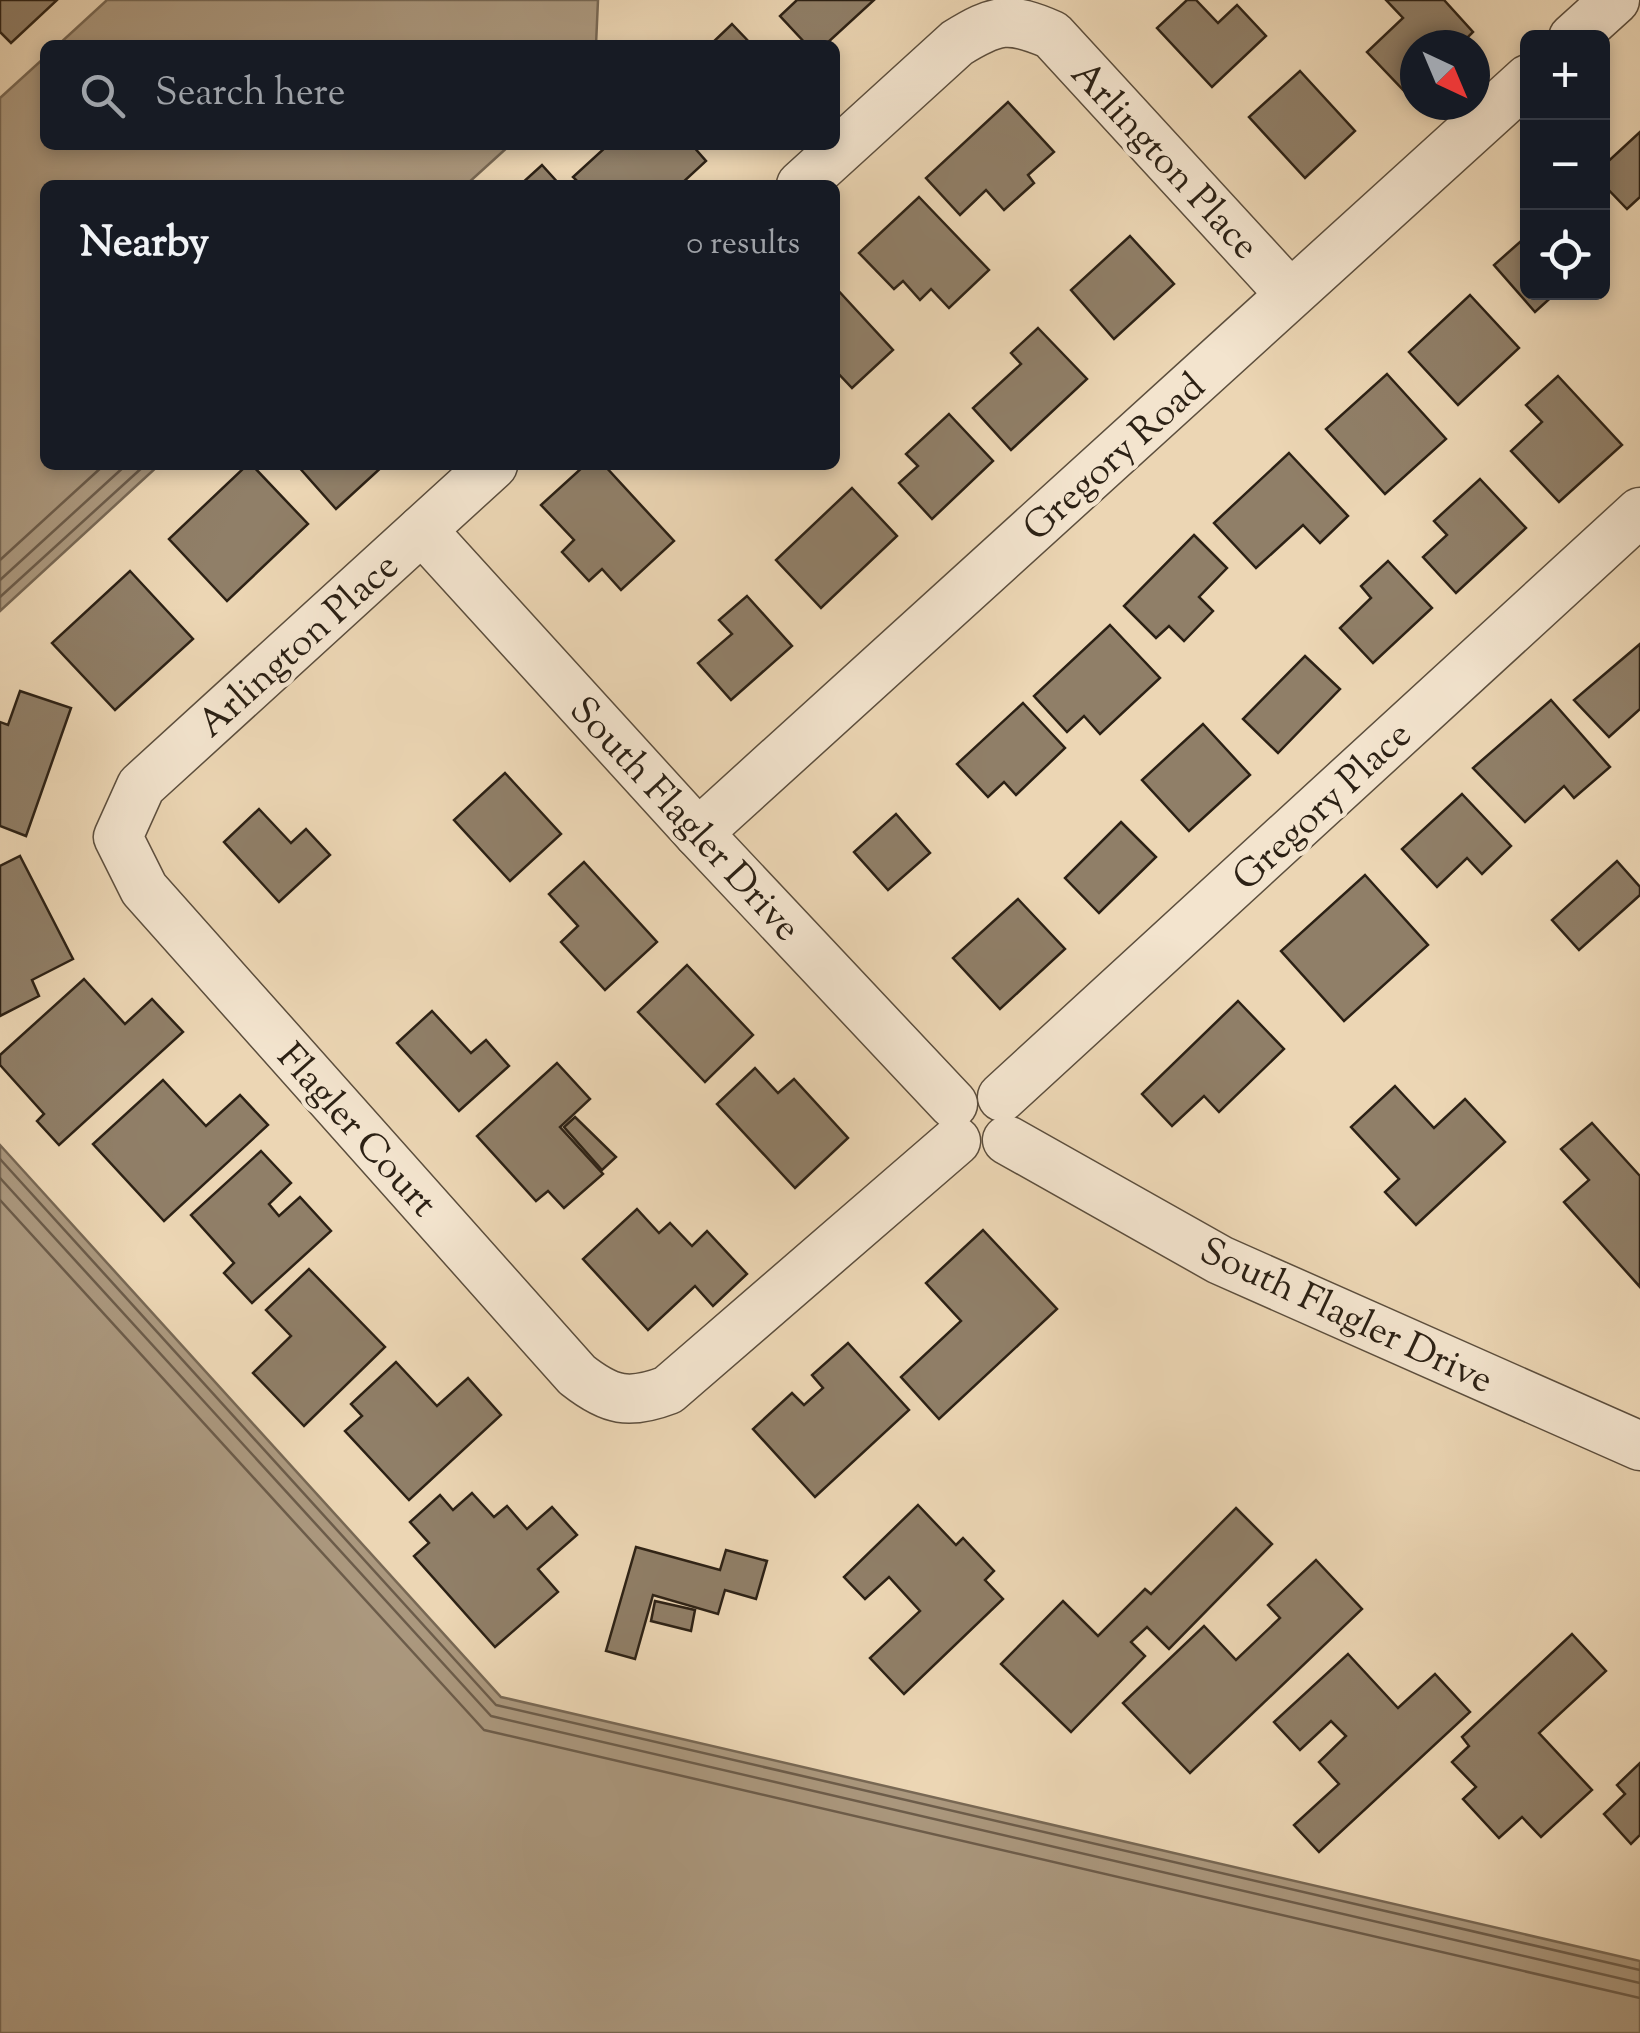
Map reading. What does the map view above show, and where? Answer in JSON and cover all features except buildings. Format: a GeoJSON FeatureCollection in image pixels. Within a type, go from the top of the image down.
{"type":"FeatureCollection","features":[{"type":"Feature","properties":{"kind":"street","name":"Arlington Place"},"geometry":{"type":"LineString","coordinates":[[840,149],[956,43],[986,25],[1022,22],[1052,35],[1290,294]]}},
{"type":"Feature","properties":{"kind":"street","name":"Gregory Road"},"geometry":{"type":"LineString","coordinates":[[698,832],[1520,86]]}},
{"type":"Feature","properties":{"kind":"street","name":"Arlington Place"},"geometry":{"type":"LineString","coordinates":[[805,180],[838,150]]}},
{"type":"Feature","properties":{"kind":"street","name":"Arlington Place"},"geometry":{"type":"LineString","coordinates":[[118,837],[141,786],[488,470]]}},
{"type":"Feature","properties":{"kind":"street","name":"Gregory Place"},"geometry":{"type":"LineString","coordinates":[[1005,1118],[1640,512]]}},
{"type":"Feature","properties":{"kind":"street","name":"South Flagler Drive"},"geometry":{"type":"LineString","coordinates":[[422,530],[698,832],[954,1123]]}},
{"type":"Feature","properties":{"kind":"street","name":"Flagler Court"},"geometry":{"type":"LineString","coordinates":[[118,837],[144,888],[577,1375],[596,1390],[620,1399],[645,1399],[668,1390],[954,1123]]}},
{"type":"Feature","properties":{"kind":"street"},"geometry":{"type":"LineString","coordinates":[[954,1123],[959,1097],[976,1089],[995,1092],[1005,1118]]}},
{"type":"Feature","properties":{"kind":"street","name":"South Flagler Drive"},"geometry":{"type":"LineString","coordinates":[[1005,1118],[1220,1260],[1640,1446]]}},
{"type":"Feature","properties":{"kind":"water"},"geometry":{"type":"Polygon","coordinates":[[[107,0],[598,0],[596,40],[63,40],[107,0]]]}},
{"type":"Feature","properties":{"kind":"water"},"geometry":{"type":"Polygon","coordinates":[[[40,62],[40,150],[504,150],[472,180],[40,180],[40,470],[154,470],[0,611],[0,98],[40,62]]]}},
{"type":"Feature","properties":{"kind":"water"},"geometry":{"type":"Polygon","coordinates":[[[0,1145],[501,1697],[1640,1961],[1640,2033],[0,2033],[0,1145]]]}}]}
